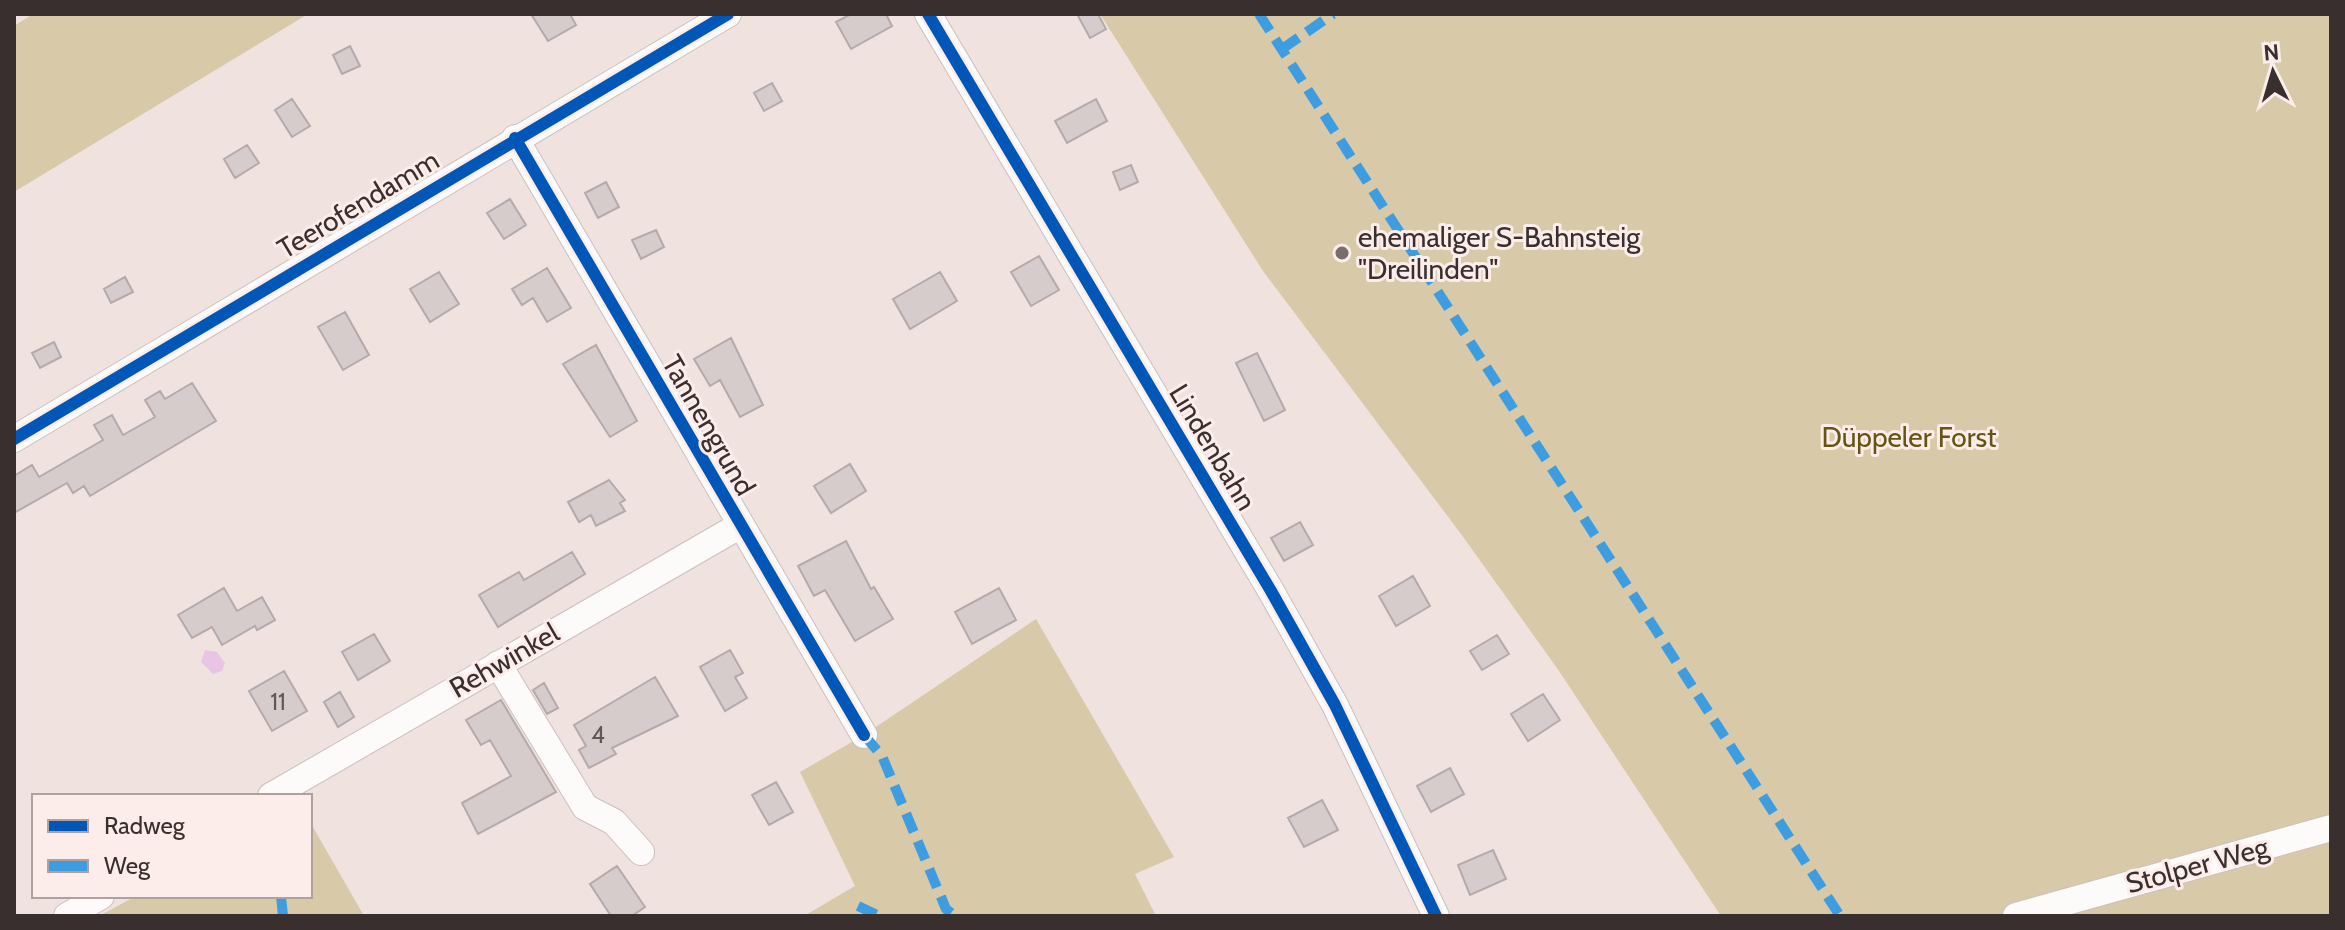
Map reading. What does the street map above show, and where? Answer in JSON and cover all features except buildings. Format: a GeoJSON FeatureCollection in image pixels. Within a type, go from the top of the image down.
{"type":"FeatureCollection","features":[{"type":"Feature","properties":{"kind":"street","name":"Teerofendamm"},"geometry":{"type":"LineString","coordinates":[[14,439],[728,14]]}},
{"type":"Feature","properties":{"kind":"street","name":"Lindenbahn"},"geometry":{"type":"LineString","coordinates":[[928,14],[1278,604],[1342,718],[1436,916]]}},
{"type":"Feature","properties":{"kind":"street","name":"Tannengrund"},"geometry":{"type":"LineString","coordinates":[[515,138],[739,526],[864,735]]}},
{"type":"Feature","properties":{"kind":"street","name":"Rehwinkel"},"geometry":{"type":"LineString","coordinates":[[274,794],[739,526]]}},
{"type":"Feature","properties":{"kind":"street"},"geometry":{"type":"LineString","coordinates":[[498,664],[585,807],[614,822],[641,852]]}},
{"type":"Feature","properties":{"kind":"street","name":"Stolper Weg"},"geometry":{"type":"LineString","coordinates":[[2016,916],[2331,828]]}},
{"type":"Feature","properties":{"kind":"street"},"geometry":{"type":"LineString","coordinates":[[67,916],[98,898]]}},
{"type":"Feature","properties":{"kind":"green space"},"geometry":{"type":"Polygon","coordinates":[[[33,14],[308,14],[14,192],[14,26],[33,14]]]}},
{"type":"Feature","properties":{"kind":"green space","name":"Düppeler Forst"},"geometry":{"type":"Polygon","coordinates":[[[1100,14],[2331,14],[2331,916],[1721,916],[1559,671],[1461,534],[1263,271],[1100,14]]]}},
{"type":"Feature","properties":{"kind":"green space"},"geometry":{"type":"Polygon","coordinates":[[[1036,619],[1174,857],[1135,874],[1156,916],[804,916],[855,886],[800,772],[864,735],[1036,619]]]}},
{"type":"Feature","properties":{"kind":"green space"},"geometry":{"type":"Polygon","coordinates":[[[312,825],[364,916],[99,916],[132,898],[312,898],[312,825]]]}},
{"type":"Feature","properties":{"kind":"shaded area"},"geometry":{"type":"Polygon","coordinates":[[[205,650],[217,652],[225,663],[222,671],[213,674],[201,662],[205,650]]]}},
{"type":"Feature","properties":{"kind":"marked path"},"geometry":{"type":"LineString","coordinates":[[1259,14],[1840,916]]}},
{"type":"Feature","properties":{"kind":"marked path"},"geometry":{"type":"LineString","coordinates":[[1282,49],[1333,14]]}},
{"type":"Feature","properties":{"kind":"marked path"},"geometry":{"type":"LineString","coordinates":[[864,735],[882,756],[946,909],[955,916]]}},
{"type":"Feature","properties":{"kind":"marked path"},"geometry":{"type":"LineString","coordinates":[[281,898],[283,916]]}},
{"type":"Feature","properties":{"kind":"marked path"},"geometry":{"type":"LineString","coordinates":[[858,906],[879,916]]}},
{"type":"Feature","properties":{"kind":"cycle path"},"geometry":{"type":"LineString","coordinates":[[14,439],[728,14]]}},
{"type":"Feature","properties":{"kind":"cycle path"},"geometry":{"type":"LineString","coordinates":[[928,14],[1271,591],[1335,705],[1436,916]]}},
{"type":"Feature","properties":{"kind":"cycle path"},"geometry":{"type":"LineString","coordinates":[[515,138],[864,735]]}},
{"type":"Feature","properties":{"kind":"place","name":"ehemaliger S-Bahnsteig \"Dreilinden\""},"geometry":{"type":"Point","coordinates":[1342,253]}}]}
